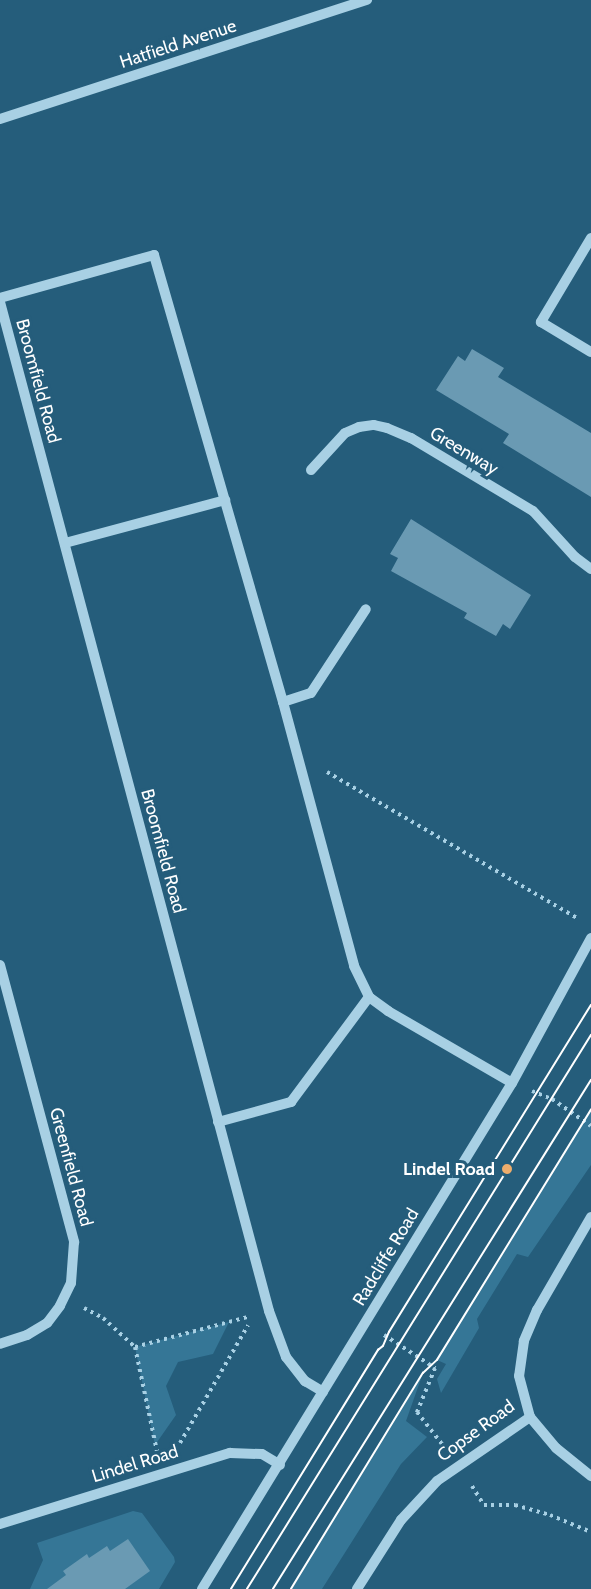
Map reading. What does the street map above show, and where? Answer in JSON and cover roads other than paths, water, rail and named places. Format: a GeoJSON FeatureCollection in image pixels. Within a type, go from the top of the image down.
{"type":"FeatureCollection","features":[{"type":"Feature","properties":{"kind":"street","name":"Hatfield Avenue"},"geometry":{"type":"LineString","coordinates":[[0,118],[367,0]]}},
{"type":"Feature","properties":{"kind":"street"},"geometry":{"type":"LineString","coordinates":[[591,238],[540,322],[591,352]]}},
{"type":"Feature","properties":{"kind":"street"},"geometry":{"type":"LineString","coordinates":[[0,298],[154,255],[283,702],[354,966],[369,997],[388,1011],[512,1083]]}},
{"type":"Feature","properties":{"kind":"street","name":"Broomfield Road"},"geometry":{"type":"LineString","coordinates":[[1,309],[269,1311],[286,1357],[305,1381],[323,1392]]}},
{"type":"Feature","properties":{"kind":"street","name":"Greenway"},"geometry":{"type":"LineString","coordinates":[[311,470],[345,433],[359,427],[374,425],[387,428],[411,438],[533,511],[575,557],[591,569]]}},
{"type":"Feature","properties":{"kind":"street"},"geometry":{"type":"LineString","coordinates":[[65,543],[225,500]]}},
{"type":"Feature","properties":{"kind":"street"},"geometry":{"type":"LineString","coordinates":[[283,702],[311,693],[366,609]]}},
{"type":"Feature","properties":{"kind":"street","name":"Radcliffe Road"},"geometry":{"type":"LineString","coordinates":[[202,1589],[512,1083],[591,938]]}},
{"type":"Feature","properties":{"kind":"street","name":"Greenfield Road"},"geometry":{"type":"LineString","coordinates":[[0,965],[70,1223],[74,1263],[71,1283],[65,1298],[47,1323],[27,1335],[0,1344]]}},
{"type":"Feature","properties":{"kind":"street"},"geometry":{"type":"LineString","coordinates":[[218,1122],[291,1102],[369,997]]}},
{"type":"Feature","properties":{"kind":"street","name":"Copse Road"},"geometry":{"type":"LineString","coordinates":[[357,1589],[401,1520],[437,1481],[458,1464],[530,1417],[519,1376],[524,1341],[537,1310],[591,1217]]}},
{"type":"Feature","properties":{"kind":"street"},"geometry":{"type":"LineString","coordinates":[[530,1417],[556,1448],[591,1476]]}},
{"type":"Feature","properties":{"kind":"street","name":"Lindel Road"},"geometry":{"type":"LineString","coordinates":[[0,1524],[230,1453],[262,1454],[280,1465]]}},
{"type":"Feature","properties":{"kind":"tram line"},"geometry":{"type":"LineString","coordinates":[[231,1589],[378,1350],[383,1346],[389,1332],[591,1005]]}},
{"type":"Feature","properties":{"kind":"tram line"},"geometry":{"type":"LineString","coordinates":[[247,1589],[591,1035]]}},
{"type":"Feature","properties":{"kind":"tram line"},"geometry":{"type":"LineString","coordinates":[[273,1589],[591,1080]]}},
{"type":"Feature","properties":{"kind":"tram line"},"geometry":{"type":"LineString","coordinates":[[291,1589],[423,1373],[437,1360],[591,1110]]}},
{"type":"Feature","properties":{"kind":"place","name":"Lindel Road"},"geometry":{"type":"Point","coordinates":[507,1169]}}]}
